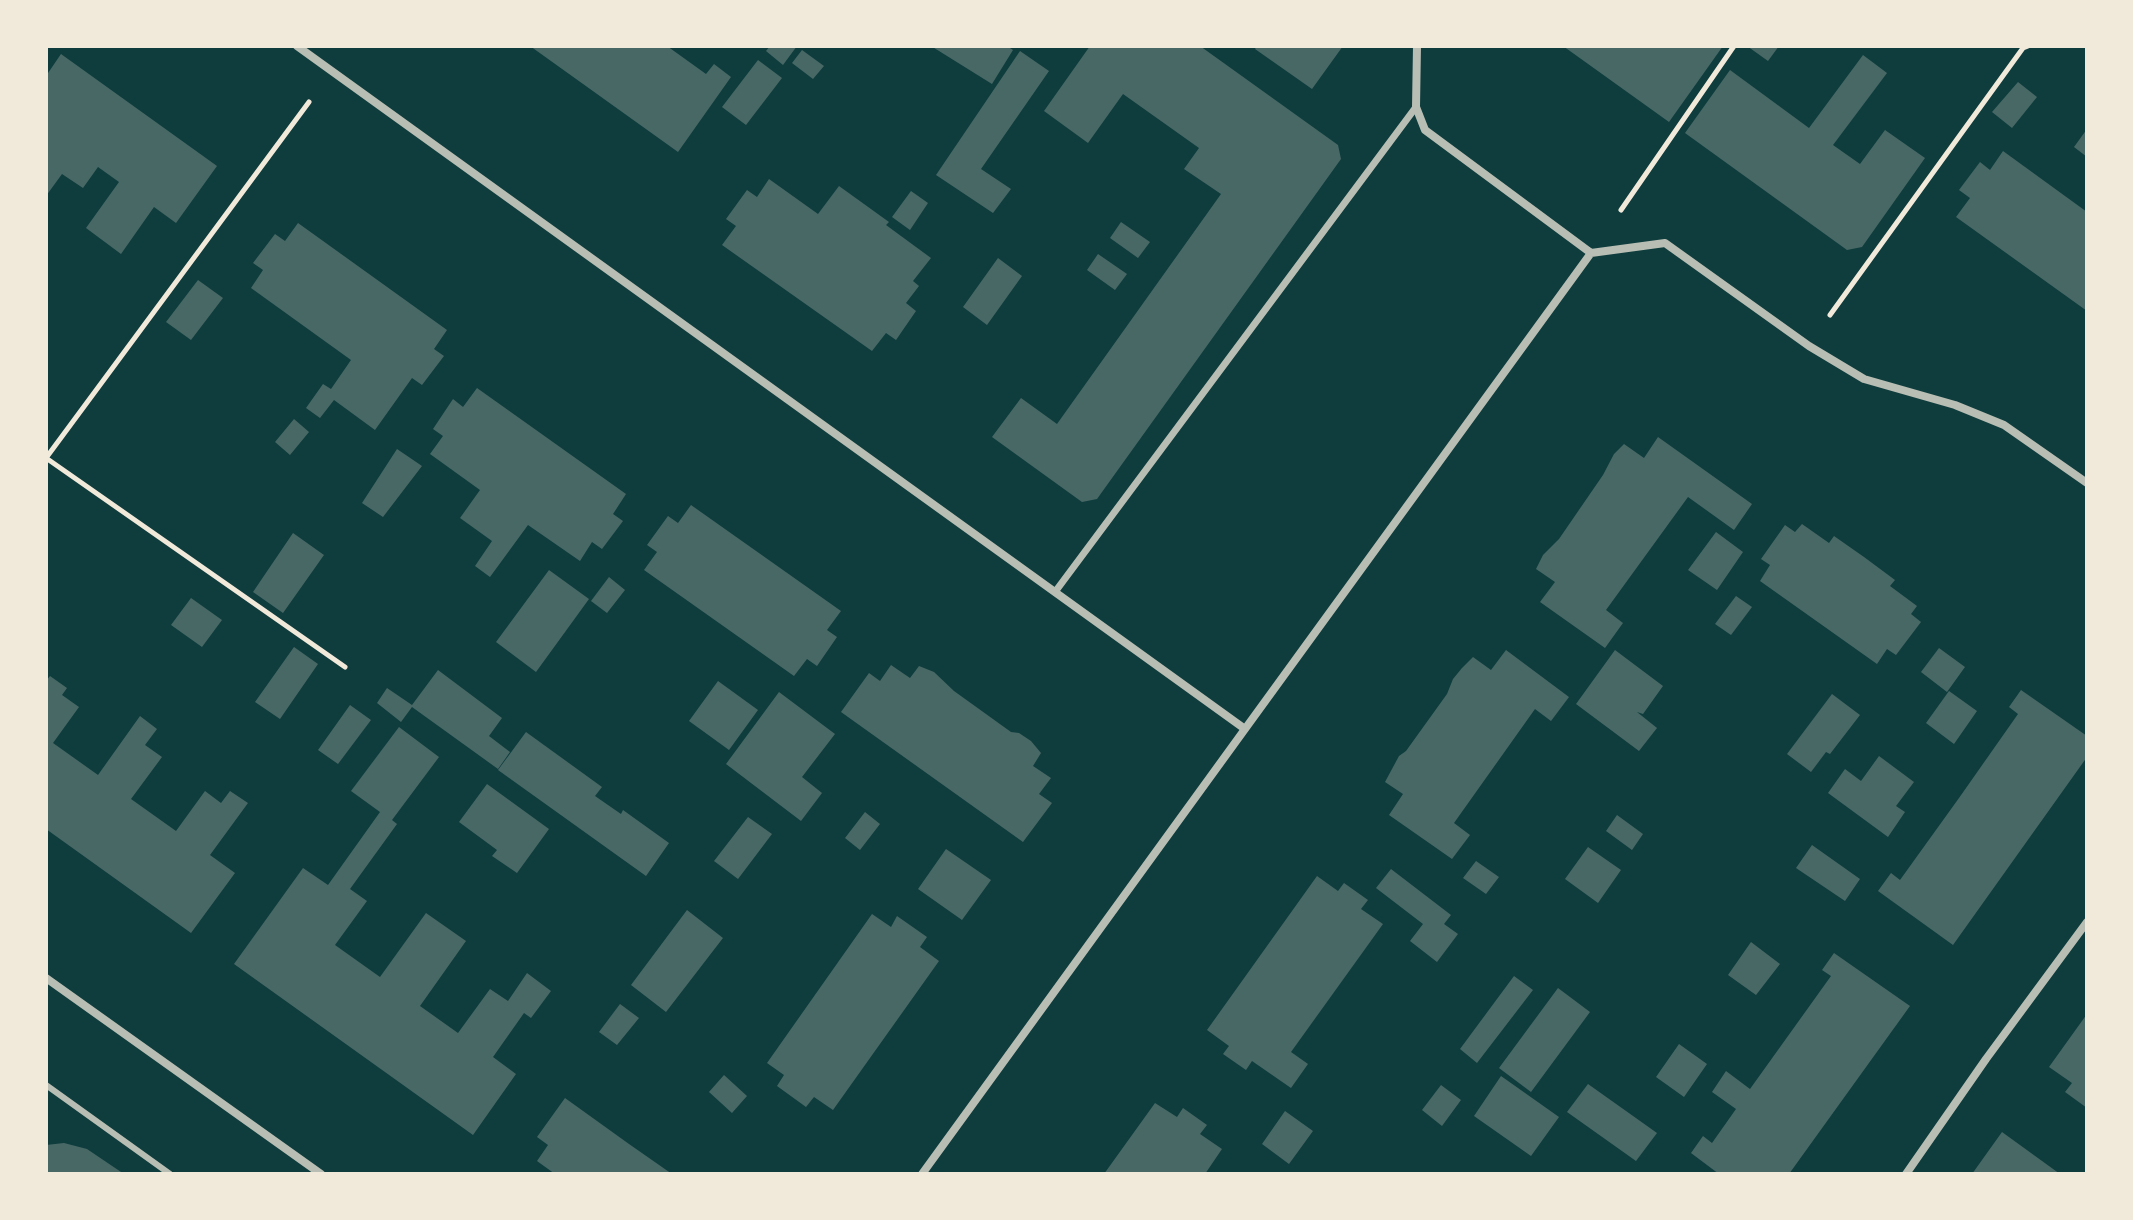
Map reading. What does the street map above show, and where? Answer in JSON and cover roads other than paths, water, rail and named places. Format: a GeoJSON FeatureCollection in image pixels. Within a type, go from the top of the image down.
{"type":"FeatureCollection","features":[{"type":"Feature","properties":{"kind":"street"},"geometry":{"type":"LineString","coordinates":[[297,46],[1245,729]]}},
{"type":"Feature","properties":{"kind":"street"},"geometry":{"type":"LineString","coordinates":[[1417,46],[1416,107],[1425,130],[1591,253],[1665,243],[1809,346],[1864,379],[1955,405],[2004,425],[2087,483]]}},
{"type":"Feature","properties":{"kind":"street"},"geometry":{"type":"LineString","coordinates":[[1055,592],[1416,107]]}},
{"type":"Feature","properties":{"kind":"street"},"geometry":{"type":"LineString","coordinates":[[922,1174],[1591,253]]}},
{"type":"Feature","properties":{"kind":"street"},"geometry":{"type":"LineString","coordinates":[[1906,1174],[2087,922]]}},
{"type":"Feature","properties":{"kind":"street"},"geometry":{"type":"LineString","coordinates":[[46,978],[321,1174]]}},
{"type":"Feature","properties":{"kind":"lane"},"geometry":{"type":"LineString","coordinates":[[46,1085],[170,1174]]}}]}
